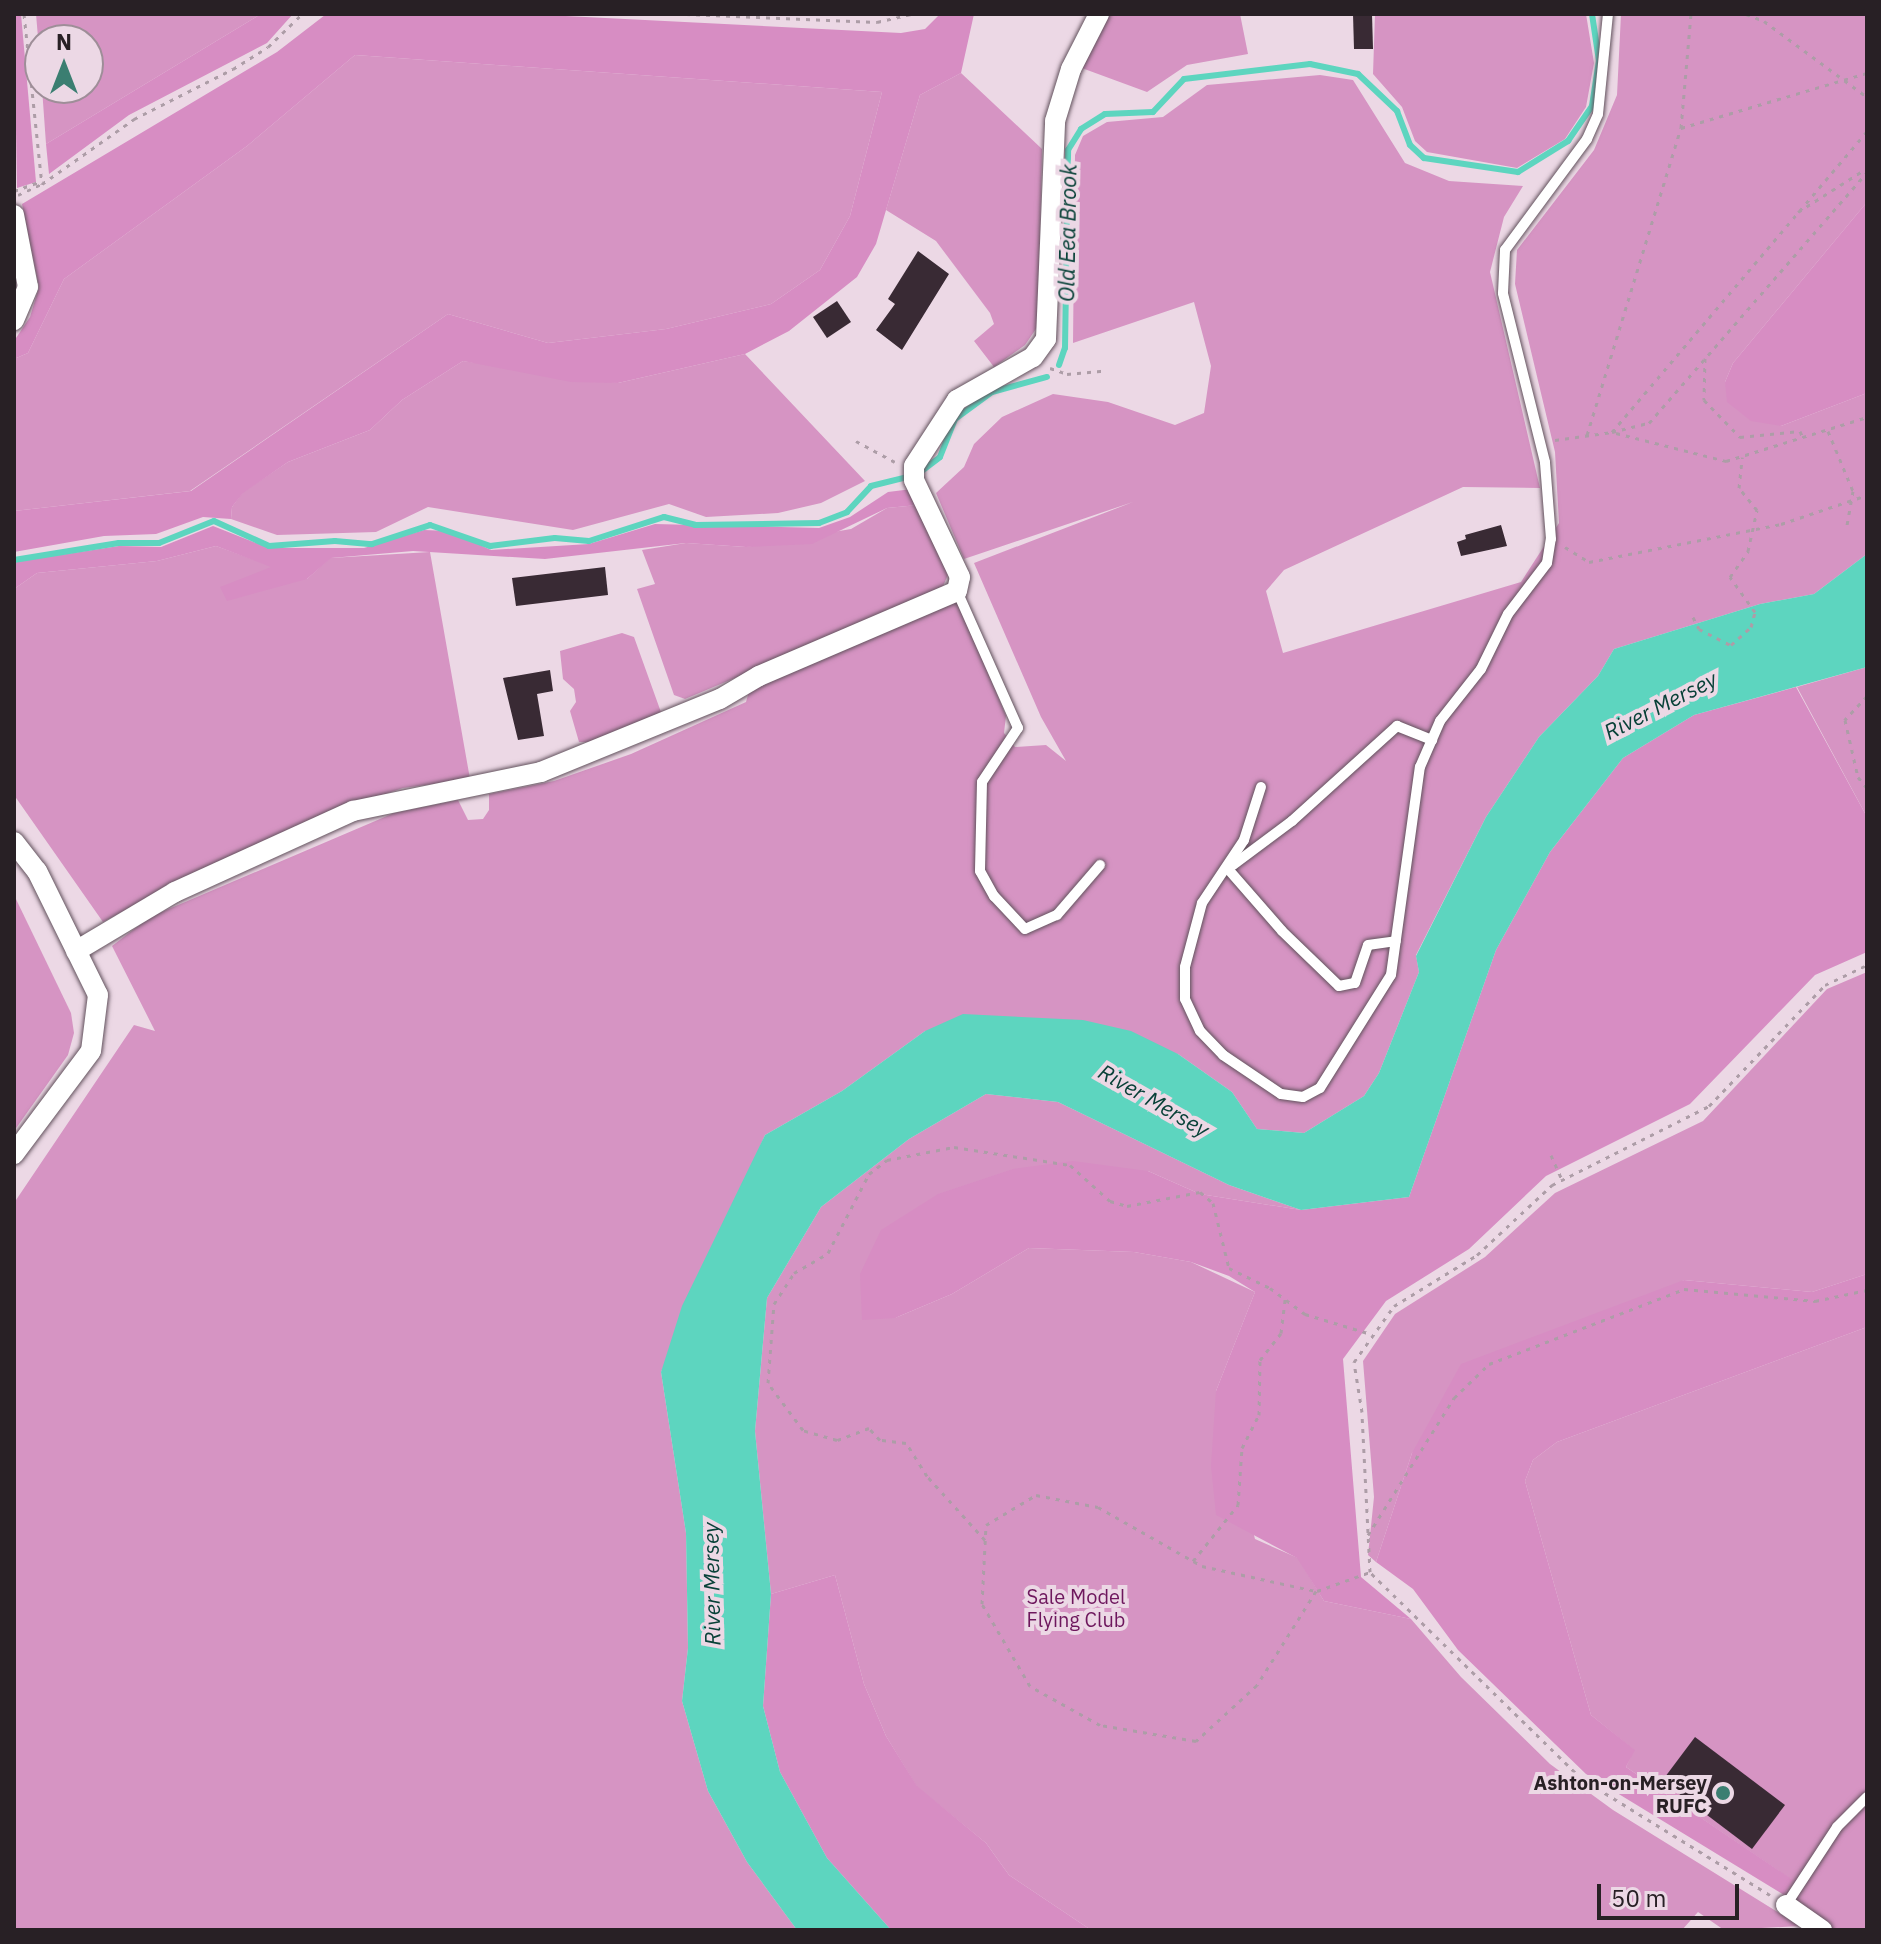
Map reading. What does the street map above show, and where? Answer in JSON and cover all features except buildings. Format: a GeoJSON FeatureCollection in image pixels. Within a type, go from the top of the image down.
{"type":"FeatureCollection","features":[{"type":"Feature","properties":{"kind":"street"},"geometry":{"type":"LineString","coordinates":[[76,951],[175,892],[353,811],[541,772],[720,699],[759,676],[957,591],[960,577],[914,480],[914,466],[957,400],[1036,354],[1046,339],[1055,121],[1071,69],[1099,14]]}},
{"type":"Feature","properties":{"kind":"street"},"geometry":{"type":"LineString","coordinates":[[14,215],[28,287],[14,320]]}},
{"type":"Feature","properties":{"kind":"street"},"geometry":{"type":"LineString","coordinates":[[14,842],[37,871],[98,995],[91,1051],[14,1154]]}},
{"type":"Feature","properties":{"kind":"street"},"geometry":{"type":"LineString","coordinates":[[1786,1905],[1822,1930]]}},
{"type":"Feature","properties":{"kind":"lane"},"geometry":{"type":"LineString","coordinates":[[1261,787],[1244,840],[1228,869],[1202,903],[1185,967],[1185,999],[1200,1031],[1223,1055],[1281,1094],[1303,1097],[1320,1088],[1391,975],[1415,796],[1432,740],[1481,669],[1508,614],[1547,563],[1551,539],[1541,442],[1503,293],[1505,250],[1587,139],[1598,114],[1608,14]]}},
{"type":"Feature","properties":{"kind":"lane"},"geometry":{"type":"LineString","coordinates":[[957,591],[965,599],[1018,728],[982,782],[980,871],[994,896],[1025,929],[1057,915],[1100,865]]}},
{"type":"Feature","properties":{"kind":"lane"},"geometry":{"type":"LineString","coordinates":[[1228,869],[1292,821],[1397,726],[1432,740]]}},
{"type":"Feature","properties":{"kind":"lane"},"geometry":{"type":"LineString","coordinates":[[1228,869],[1339,986],[1355,983],[1368,945],[1396,941]]}},
{"type":"Feature","properties":{"kind":"lane"},"geometry":{"type":"LineString","coordinates":[[1786,1905],[1837,1827],[1867,1797]]}},
{"type":"Feature","properties":{"kind":"path"},"geometry":{"type":"LineString","coordinates":[[24,14],[42,183]]}},
{"type":"Feature","properties":{"kind":"path"},"geometry":{"type":"LineString","coordinates":[[14,193],[42,183],[134,119],[268,47],[302,14]]}},
{"type":"Feature","properties":{"kind":"path"},"geometry":{"type":"LineString","coordinates":[[686,14],[877,22],[911,14]]}},
{"type":"Feature","properties":{"kind":"path"},"geometry":{"type":"LineString","coordinates":[[1587,435],[1681,128],[1691,14]]}},
{"type":"Feature","properties":{"kind":"path"},"geometry":{"type":"LineString","coordinates":[[1746,14],[1764,21],[1867,97]]}},
{"type":"Feature","properties":{"kind":"path"},"geometry":{"type":"LineString","coordinates":[[1681,128],[1867,73]]}},
{"type":"Feature","properties":{"kind":"path"},"geometry":{"type":"LineString","coordinates":[[1612,432],[1867,131]]}},
{"type":"Feature","properties":{"kind":"path"},"geometry":{"type":"LineString","coordinates":[[1541,442],[1612,432],[1649,423],[1867,170]]}},
{"type":"Feature","properties":{"kind":"path"},"geometry":{"type":"LineString","coordinates":[[1795,214],[1867,170]]}},
{"type":"Feature","properties":{"kind":"path"},"geometry":{"type":"LineString","coordinates":[[1036,354],[1051,369],[1067,374],[1103,371]]}},
{"type":"Feature","properties":{"kind":"path"},"geometry":{"type":"LineString","coordinates":[[1705,358],[1704,400],[1740,437],[1800,431],[1803,439]]}},
{"type":"Feature","properties":{"kind":"path"},"geometry":{"type":"LineString","coordinates":[[1612,432],[1726,461],[1867,417]]}},
{"type":"Feature","properties":{"kind":"path"},"geometry":{"type":"LineString","coordinates":[[1828,431],[1853,491],[1846,529]]}},
{"type":"Feature","properties":{"kind":"path"},"geometry":{"type":"LineString","coordinates":[[856,441],[875,454],[914,466]]}},
{"type":"Feature","properties":{"kind":"path"},"geometry":{"type":"LineString","coordinates":[[1693,617],[1699,629],[1731,645],[1751,627],[1755,612],[1730,577],[1748,551],[1757,510],[1739,488],[1742,457]]}},
{"type":"Feature","properties":{"kind":"path"},"geometry":{"type":"LineString","coordinates":[[1551,539],[1589,562],[1781,524],[1867,495]]}},
{"type":"Feature","properties":{"kind":"path"},"geometry":{"type":"LineString","coordinates":[[1867,696],[1845,720],[1858,777],[1867,788]]}},
{"type":"Feature","properties":{"kind":"path"},"geometry":{"type":"LineString","coordinates":[[1786,1905],[1582,1779],[1370,1572],[1362,1412],[1354,1362],[1371,1334],[1394,1306],[1477,1255],[1562,1180],[1709,1106],[1825,985],[1867,965]]}},
{"type":"Feature","properties":{"kind":"path"},"geometry":{"type":"LineString","coordinates":[[985,1540],[927,1476],[906,1443],[880,1440],[869,1428],[837,1440],[803,1430],[768,1383],[774,1304],[794,1273],[828,1253],[869,1174],[908,1153],[954,1147],[1070,1165],[1110,1201],[1127,1206],[1200,1192],[1213,1203],[1229,1268],[1285,1298],[1305,1314],[1371,1334]]}},
{"type":"Feature","properties":{"kind":"path"},"geometry":{"type":"LineString","coordinates":[[1551,1155],[1562,1180]]}},
{"type":"Feature","properties":{"kind":"path"},"geometry":{"type":"LineString","coordinates":[[1368,1535],[1454,1398],[1489,1364],[1684,1289],[1815,1301],[1867,1290]]}},
{"type":"Feature","properties":{"kind":"path"},"geometry":{"type":"LineString","coordinates":[[1193,1561],[1238,1505],[1242,1448],[1259,1415],[1260,1360],[1281,1333],[1285,1298]]}},
{"type":"Feature","properties":{"kind":"path"},"geometry":{"type":"LineString","coordinates":[[1316,1591],[1257,1685],[1196,1741],[1100,1725],[1030,1686],[982,1604],[986,1525],[1036,1495],[1098,1507],[1193,1561],[1316,1591],[1370,1572]]}},
{"type":"Feature","properties":{"kind":"green space"},"geometry":{"type":"Polygon","coordinates":[[[36,14],[261,14],[46,144],[43,104],[104,104],[104,24],[37,24],[36,14]]]}},
{"type":"Feature","properties":{"kind":"green space"},"geometry":{"type":"Polygon","coordinates":[[[1107,14],[1240,14],[1248,54],[1187,65],[1147,92],[1079,67],[1107,14]]]}},
{"type":"Feature","properties":{"kind":"green space"},"geometry":{"type":"Polygon","coordinates":[[[1375,14],[1586,14],[1594,63],[1586,107],[1565,139],[1517,168],[1427,152],[1415,141],[1402,107],[1373,74],[1375,14]]]}},
{"type":"Feature","properties":{"kind":"green space"},"geometry":{"type":"Polygon","coordinates":[[[1621,14],[1867,14],[1867,202],[1733,363],[1725,382],[1781,426],[1867,393],[1867,554],[1814,594],[1760,604],[1614,649],[1598,676],[1539,737],[1486,817],[1416,955],[1419,972],[1379,1073],[1364,1096],[1304,1133],[1257,1129],[1232,1092],[1178,1054],[925,1031],[842,1091],[765,1135],[661,1372],[686,1533],[688,1648],[682,1701],[708,1791],[747,1862],[797,1930],[14,1930],[14,1203],[134,1025],[155,1031],[112,946],[150,917],[394,813],[458,800],[468,820],[483,819],[489,810],[489,794],[554,781],[631,754],[746,702],[750,688],[959,601],[1006,716],[1004,733],[1015,747],[1046,745],[1066,761],[1041,717],[974,563],[1133,502],[964,559],[936,493],[964,467],[974,444],[1002,417],[1053,394],[1108,402],[1175,425],[1204,413],[1211,366],[1194,302],[1073,343],[1075,155],[1083,136],[1107,122],[1163,117],[1207,85],[1320,75],[1353,80],[1405,163],[1449,181],[1523,186],[1504,217],[1490,272],[1540,488],[1463,487],[1284,570],[1266,591],[1283,653],[1521,582],[1559,523],[1555,452],[1515,284],[1517,250],[1594,150],[1617,95],[1621,14]]]}},
{"type":"Feature","properties":{"kind":"green space"},"geometry":{"type":"Polygon","coordinates":[[[355,55],[882,92],[850,216],[820,270],[771,304],[666,329],[548,343],[448,314],[190,491],[14,511],[14,359],[28,353],[64,279],[247,146],[355,55]]]}},
{"type":"Feature","properties":{"kind":"green space"},"geometry":{"type":"Polygon","coordinates":[[[961,73],[1042,149],[1038,326],[1025,345],[994,367],[974,341],[994,324],[990,313],[936,241],[886,210],[920,95],[961,73]]]}},
{"type":"Feature","properties":{"kind":"green space"},"geometry":{"type":"Polygon","coordinates":[[[745,354],[865,481],[821,503],[778,513],[706,517],[669,504],[573,530],[428,507],[376,532],[277,535],[231,519],[232,507],[243,492],[288,462],[370,430],[402,400],[463,361],[618,383],[745,354]]]}},
{"type":"Feature","properties":{"kind":"green space"},"geometry":{"type":"Polygon","coordinates":[[[918,505],[950,570],[941,591],[685,699],[674,695],[637,589],[655,584],[642,550],[686,543],[746,547],[851,529],[887,508],[918,505]]]}},
{"type":"Feature","properties":{"kind":"green space"},"geometry":{"type":"Polygon","coordinates":[[[216,546],[307,579],[330,558],[430,552],[470,779],[403,788],[350,806],[197,872],[103,922],[14,795],[14,589],[37,573],[157,561],[216,546]]]}},
{"type":"Feature","properties":{"kind":"green space"},"geometry":{"type":"Polygon","coordinates":[[[622,633],[634,637],[662,715],[597,742],[579,742],[570,711],[576,702],[574,689],[563,679],[560,651],[622,633]]]}},
{"type":"Feature","properties":{"kind":"green space"},"geometry":{"type":"Polygon","coordinates":[[[1867,667],[1867,817],[1797,687],[1867,667]]]}},
{"type":"Feature","properties":{"kind":"green space"},"geometry":{"type":"Polygon","coordinates":[[[14,895],[71,1013],[74,1033],[68,1055],[14,1131],[14,895]]]}},
{"type":"Feature","properties":{"kind":"green space"},"geometry":{"type":"Polygon","coordinates":[[[1867,972],[1867,1274],[1812,1292],[1684,1280],[1412,1453],[1376,1562],[1368,1555],[1374,1497],[1363,1361],[1395,1314],[1485,1257],[1555,1193],[1703,1121],[1827,989],[1867,972]]]}},
{"type":"Feature","properties":{"kind":"green space","name":"Sale Model Flying Club"},"geometry":{"type":"Polygon","coordinates":[[[986,1094],[1058,1102],[1229,1185],[1301,1210],[1200,1194],[1148,1171],[895,1318],[952,1294],[1029,1248],[1134,1252],[1191,1262],[1255,1292],[1216,1391],[1255,1539],[1298,1558],[1324,1601],[1411,1619],[1461,1677],[1550,1764],[1613,1810],[1800,1926],[1724,1930],[1698,1912],[1682,1930],[1091,1930],[1009,1875],[986,1843],[917,1787],[886,1736],[864,1684],[835,1575],[771,1594],[755,1431],[767,1298],[821,1207],[909,1139],[986,1094]]]}},
{"type":"Feature","properties":{"kind":"green space"},"geometry":{"type":"Polygon","coordinates":[[[1867,1327],[1867,1930],[1834,1930],[1784,1895],[1792,1880],[1626,1767],[1634,1750],[1591,1715],[1525,1481],[1533,1460],[1557,1442],[1867,1327]]]}},
{"type":"Feature","properties":{"kind":"shaded area"},"geometry":{"type":"Polygon","coordinates":[[[14,14],[21,14],[24,104],[29,104],[36,182],[17,188],[14,14]]]}},
{"type":"Feature","properties":{"kind":"shaded area"},"geometry":{"type":"Polygon","coordinates":[[[261,14],[293,14],[267,43],[129,115],[49,174],[46,144],[261,14]]]}},
{"type":"Feature","properties":{"kind":"shaded area"},"geometry":{"type":"Polygon","coordinates":[[[526,14],[901,33],[925,29],[940,14],[974,14],[961,73],[920,95],[876,244],[857,277],[789,331],[745,354],[618,383],[571,382],[463,361],[402,400],[370,430],[288,462],[243,493],[232,507],[231,519],[203,517],[156,534],[104,536],[14,552],[14,511],[191,491],[448,314],[548,343],[666,329],[771,304],[820,270],[850,216],[882,92],[355,55],[247,146],[64,279],[28,353],[14,359],[14,341],[30,317],[39,287],[22,204],[277,52],[325,15],[526,14]]]}},
{"type":"Feature","properties":{"kind":"shaded area"},"geometry":{"type":"Polygon","coordinates":[[[1867,202],[1867,393],[1781,426],[1751,421],[1727,402],[1725,382],[1733,363],[1867,202]]]}},
{"type":"Feature","properties":{"kind":"shaded area"},"geometry":{"type":"Polygon","coordinates":[[[912,489],[918,505],[887,508],[812,544],[746,547],[686,543],[545,559],[413,551],[331,558],[307,579],[227,601],[220,587],[271,567],[216,546],[157,561],[37,573],[14,589],[14,563],[20,561],[119,546],[161,547],[213,526],[269,548],[364,548],[424,530],[449,531],[491,550],[589,544],[655,524],[819,528],[850,517],[888,492],[912,489]]]}},
{"type":"Feature","properties":{"kind":"shaded area"},"geometry":{"type":"Polygon","coordinates":[[[1796,687],[1867,817],[1867,952],[1815,975],[1690,1104],[1546,1176],[1469,1249],[1386,1301],[1343,1359],[1361,1577],[1411,1619],[1324,1601],[1297,1558],[1216,1515],[1211,1466],[1216,1391],[1255,1292],[1229,1276],[1191,1262],[1134,1252],[1029,1248],[952,1294],[895,1318],[862,1320],[860,1274],[881,1230],[938,1194],[1013,1169],[1073,1161],[1148,1171],[1200,1194],[1301,1210],[1409,1197],[1496,950],[1550,852],[1623,758],[1694,715],[1796,687]]]}},
{"type":"Feature","properties":{"kind":"shaded area"},"geometry":{"type":"Polygon","coordinates":[[[1867,1274],[1867,1327],[1557,1442],[1533,1460],[1525,1481],[1591,1715],[1635,1750],[1626,1767],[1793,1880],[1784,1895],[1586,1774],[1458,1650],[1413,1589],[1376,1562],[1412,1453],[1461,1364],[1684,1280],[1812,1292],[1867,1274]]]}},
{"type":"Feature","properties":{"kind":"shaded area"},"geometry":{"type":"Polygon","coordinates":[[[835,1575],[864,1684],[886,1736],[917,1786],[986,1843],[1009,1875],[1091,1930],[891,1930],[827,1858],[780,1772],[763,1706],[771,1594],[835,1575]]]}},
{"type":"Feature","properties":{"kind":"water","name":"River Mersey"},"geometry":{"type":"Polygon","coordinates":[[[1867,554],[1867,667],[1694,715],[1623,758],[1550,852],[1496,950],[1409,1197],[1301,1210],[1229,1185],[1058,1102],[986,1094],[909,1139],[821,1207],[767,1298],[755,1431],[771,1594],[763,1706],[780,1772],[827,1858],[891,1930],[797,1930],[747,1862],[708,1791],[682,1701],[688,1648],[686,1533],[661,1372],[682,1306],[765,1135],[842,1091],[925,1031],[963,1014],[1083,1020],[1131,1031],[1178,1054],[1232,1092],[1257,1129],[1304,1133],[1364,1096],[1379,1073],[1419,972],[1416,956],[1486,817],[1539,737],[1598,676],[1614,649],[1760,604],[1814,594],[1867,554]]]}},
{"type":"Feature","properties":{"kind":"waterway","name":"Old Eea Brook"},"geometry":{"type":"LineString","coordinates":[[1059,365],[1065,348],[1068,150],[1081,129],[1105,114],[1153,112],[1184,79],[1310,64],[1358,74],[1397,111],[1410,145],[1424,158],[1518,172],[1568,141],[1592,106],[1599,61],[1592,14]]}},
{"type":"Feature","properties":{"kind":"waterway","name":"Old Eea Brook"},"geometry":{"type":"LineString","coordinates":[[919,473],[940,457],[955,419],[992,392],[1047,377]]}},
{"type":"Feature","properties":{"kind":"waterway","name":"Old Eea Brook"},"geometry":{"type":"LineString","coordinates":[[14,560],[119,543],[159,543],[214,521],[269,546],[335,541],[372,544],[430,525],[490,546],[555,538],[589,541],[664,517],[695,525],[819,523],[847,512],[871,486],[908,477]]}},
{"type":"Feature","properties":{"kind":"place","name":"Ashton-on-Mersey RUFC"},"geometry":{"type":"Point","coordinates":[1723,1793]}}]}
